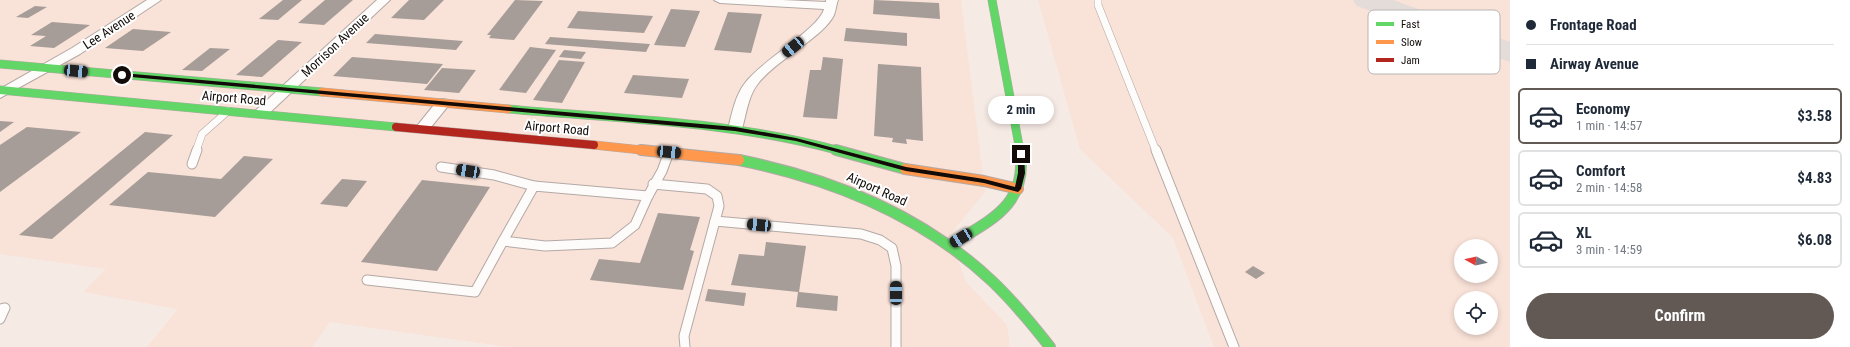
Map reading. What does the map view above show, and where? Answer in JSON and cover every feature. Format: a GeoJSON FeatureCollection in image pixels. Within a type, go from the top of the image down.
{"type":"FeatureCollection","features":[{"type":"Feature","properties":{"kind":"street","name":"Lee Avenue"},"geometry":{"type":"LineString","coordinates":[[2,91],[46,68],[94,40],[155,0]]}},
{"type":"Feature","properties":{"kind":"street","name":"Morrison Avenue"},"geometry":{"type":"LineString","coordinates":[[260,114],[384,0]]}},
{"type":"Feature","properties":{"kind":"street"},"geometry":{"type":"LineString","coordinates":[[720,0],[831,3],[828,15],[820,25],[761,73],[751,83],[746,93],[735,129]]}},
{"type":"Feature","properties":{"kind":"street"},"geometry":{"type":"LineString","coordinates":[[950,245],[1001,211],[1010,203],[1018,189],[1022,173],[1020,148],[992,0]]}},
{"type":"Feature","properties":{"kind":"street"},"geometry":{"type":"LineString","coordinates":[[0,64],[735,129],[803,141],[906,169],[984,181],[1018,189]]}},
{"type":"Feature","properties":{"kind":"street","name":"Airport Road"},"geometry":{"type":"LineString","coordinates":[[2,91],[669,152],[747,161],[781,167],[854,191],[893,209],[950,245],[979,268],[1009,297],[1050,347]]}},
{"type":"Feature","properties":{"kind":"street"},"geometry":{"type":"LineString","coordinates":[[422,129],[443,103]]}},
{"type":"Feature","properties":{"kind":"lane"},"geometry":{"type":"LineString","coordinates":[[1098,0],[1098,5],[1234,347]]}},
{"type":"Feature","properties":{"kind":"lane"},"geometry":{"type":"LineString","coordinates":[[192,164],[202,134],[228,111]]}},
{"type":"Feature","properties":{"kind":"lane"},"geometry":{"type":"LineString","coordinates":[[503,241],[545,246],[612,243],[635,225],[653,184],[662,171],[669,152]]}},
{"type":"Feature","properties":{"kind":"lane"},"geometry":{"type":"LineString","coordinates":[[441,166],[494,175],[534,186],[648,196]]}},
{"type":"Feature","properties":{"kind":"lane"},"geometry":{"type":"LineString","coordinates":[[653,184],[706,189],[717,196],[720,206],[684,336],[685,347]]}},
{"type":"Feature","properties":{"kind":"lane"},"geometry":{"type":"LineString","coordinates":[[368,280],[475,292],[534,186]]}},
{"type":"Feature","properties":{"kind":"lane"},"geometry":{"type":"LineString","coordinates":[[715,221],[862,234],[880,240],[892,248],[896,266],[896,347]]}},
{"type":"Feature","properties":{"kind":"lane"},"geometry":{"type":"LineString","coordinates":[[0,309],[5,308],[0,319]]}},
{"type":"Feature","properties":{"kind":"shaded area"},"geometry":{"type":"Polygon","coordinates":[[[0,0],[961,0],[985,192],[949,236],[966,282],[1007,325],[1010,347],[508,347],[330,322],[312,347],[147,347],[178,309],[83,292],[106,269],[0,254],[0,0]]]}},
{"type":"Feature","properties":{"kind":"shaded area"},"geometry":{"type":"Polygon","coordinates":[[[1038,0],[1510,0],[1510,347],[1214,347],[1173,238],[1080,149],[1038,0]]]}},
{"type":"Feature","properties":{"kind":"building"},"geometry":{"type":"Polygon","coordinates":[[[283,0],[302,0],[278,20],[259,19],[283,0]]]}},
{"type":"Feature","properties":{"kind":"building"},"geometry":{"type":"Polygon","coordinates":[[[325,0],[353,0],[324,25],[298,23],[325,0]]]}},
{"type":"Feature","properties":{"kind":"building"},"geometry":{"type":"Polygon","coordinates":[[[409,0],[444,0],[424,20],[391,18],[409,0]]]}},
{"type":"Feature","properties":{"kind":"building"},"geometry":{"type":"Polygon","coordinates":[[[515,0],[543,1],[514,40],[489,38],[491,35],[487,35],[515,0]]]}},
{"type":"Feature","properties":{"kind":"building"},"geometry":{"type":"Polygon","coordinates":[[[874,0],[939,3],[940,19],[873,14],[874,0]]]}},
{"type":"Feature","properties":{"kind":"building"},"geometry":{"type":"Polygon","coordinates":[[[35,6],[47,7],[28,18],[16,17],[35,6]]]}},
{"type":"Feature","properties":{"kind":"building"},"geometry":{"type":"Polygon","coordinates":[[[671,9],[700,11],[685,47],[654,45],[671,9]]]}},
{"type":"Feature","properties":{"kind":"building"},"geometry":{"type":"Polygon","coordinates":[[[578,11],[653,16],[644,33],[567,28],[578,11]]]}},
{"type":"Feature","properties":{"kind":"building"},"geometry":{"type":"Polygon","coordinates":[[[728,12],[762,14],[751,53],[714,50],[728,12]]]}},
{"type":"Feature","properties":{"kind":"building"},"geometry":{"type":"Polygon","coordinates":[[[52,22],[90,25],[54,48],[30,46],[46,36],[31,35],[52,22]]]}},
{"type":"Feature","properties":{"kind":"building"},"geometry":{"type":"Polygon","coordinates":[[[846,28],[907,33],[907,46],[844,41],[846,28]]]}},
{"type":"Feature","properties":{"kind":"building"},"geometry":{"type":"Polygon","coordinates":[[[133,29],[171,32],[143,51],[105,48],[133,29]]]}},
{"type":"Feature","properties":{"kind":"building"},"geometry":{"type":"Polygon","coordinates":[[[375,34],[463,41],[456,50],[366,43],[375,34]]]}},
{"type":"Feature","properties":{"kind":"building"},"geometry":{"type":"Polygon","coordinates":[[[550,37],[650,44],[646,52],[545,44],[550,37]]]}},
{"type":"Feature","properties":{"kind":"building"},"geometry":{"type":"Polygon","coordinates":[[[278,40],[302,42],[262,77],[236,75],[278,40]]]}},
{"type":"Feature","properties":{"kind":"building"},"geometry":{"type":"Polygon","coordinates":[[[530,47],[556,50],[526,93],[499,90],[530,47]]]}},
{"type":"Feature","properties":{"kind":"building"},"geometry":{"type":"Polygon","coordinates":[[[210,48],[230,49],[202,71],[182,70],[210,48]]]}},
{"type":"Feature","properties":{"kind":"building"},"geometry":{"type":"Polygon","coordinates":[[[564,50],[586,52],[581,59],[559,57],[564,50]]]}},
{"type":"Feature","properties":{"kind":"building"},"geometry":{"type":"Polygon","coordinates":[[[352,57],[443,64],[427,84],[333,76],[352,57]]]}},
{"type":"Feature","properties":{"kind":"building"},"geometry":{"type":"Polygon","coordinates":[[[823,57],[843,59],[837,119],[803,117],[810,70],[821,70],[823,57]]]}},
{"type":"Feature","properties":{"kind":"building"},"geometry":{"type":"Polygon","coordinates":[[[559,60],[585,62],[562,103],[533,100],[559,60]]]}},
{"type":"Feature","properties":{"kind":"building"},"geometry":{"type":"Polygon","coordinates":[[[878,64],[921,67],[923,141],[906,139],[907,144],[892,142],[893,138],[874,136],[878,64]]]}},
{"type":"Feature","properties":{"kind":"building"},"geometry":{"type":"Polygon","coordinates":[[[442,68],[476,70],[459,93],[424,90],[442,68]]]}},
{"type":"Feature","properties":{"kind":"building"},"geometry":{"type":"Polygon","coordinates":[[[633,75],[689,79],[682,98],[624,93],[633,75]]]}},
{"type":"Feature","properties":{"kind":"building"},"geometry":{"type":"Polygon","coordinates":[[[0,121],[14,122],[0,132],[0,121]]]}},
{"type":"Feature","properties":{"kind":"building"},"geometry":{"type":"Polygon","coordinates":[[[27,127],[81,132],[0,192],[0,145],[27,127]]]}},
{"type":"Feature","properties":{"kind":"building"},"geometry":{"type":"Polygon","coordinates":[[[145,132],[173,135],[52,239],[19,235],[145,132]]]}},
{"type":"Feature","properties":{"kind":"building"},"geometry":{"type":"Polygon","coordinates":[[[244,156],[273,159],[215,217],[109,205],[148,172],[221,179],[244,156]]]}},
{"type":"Feature","properties":{"kind":"building"},"geometry":{"type":"Polygon","coordinates":[[[342,179],[367,181],[347,207],[320,204],[342,179]]]}},
{"type":"Feature","properties":{"kind":"building"},"geometry":{"type":"Polygon","coordinates":[[[422,180],[490,187],[437,271],[361,262],[422,180]]]}},
{"type":"Feature","properties":{"kind":"building"},"geometry":{"type":"Polygon","coordinates":[[[658,213],[700,217],[690,250],[694,251],[683,290],[590,280],[599,259],[640,263],[658,213]]]}},
{"type":"Feature","properties":{"kind":"building"},"geometry":{"type":"Polygon","coordinates":[[[766,242],[806,246],[799,292],[838,296],[837,311],[796,307],[798,292],[731,285],[739,254],[764,256],[766,242]]]}},
{"type":"Feature","properties":{"kind":"building"},"geometry":{"type":"Polygon","coordinates":[[[1253,266],[1265,273],[1256,279],[1245,272],[1253,266]]]}},
{"type":"Feature","properties":{"kind":"building"},"geometry":{"type":"Polygon","coordinates":[[[708,289],[746,293],[744,306],[705,301],[708,289]]]}},
{"type":"Feature","properties":{"kind":"taxiway"},"geometry":{"type":"LineString","coordinates":[[1367,0],[1394,10]]}},
{"type":"Feature","properties":{"kind":"taxiway"},"geometry":{"type":"LineString","coordinates":[[1500,49],[1510,53]]}},
{"type":"Feature","properties":{"kind":"traffic: fast"},"geometry":{"type":"LineString","coordinates":[[950,245],[984,224],[1005,207],[1019,186],[1022,173],[1020,148],[992,0]]}},
{"type":"Feature","properties":{"kind":"traffic: fast"},"geometry":{"type":"LineString","coordinates":[[0,64],[322,92]]}},
{"type":"Feature","properties":{"kind":"traffic: fast"},"geometry":{"type":"LineString","coordinates":[[0,90],[396,127]]}},
{"type":"Feature","properties":{"kind":"traffic: fast"},"geometry":{"type":"LineString","coordinates":[[508,109],[735,129],[797,139],[905,169]]}},
{"type":"Feature","properties":{"kind":"traffic: fast"},"geometry":{"type":"LineString","coordinates":[[739,160],[805,175],[838,186],[899,214],[956,251],[983,273],[1018,308],[1050,347]]}},
{"type":"Feature","properties":{"kind":"traffic: slow"},"geometry":{"type":"LineString","coordinates":[[322,92],[508,109]]}},
{"type":"Feature","properties":{"kind":"traffic: slow"},"geometry":{"type":"LineString","coordinates":[[594,145],[739,160]]}},
{"type":"Feature","properties":{"kind":"traffic: slow"},"geometry":{"type":"LineString","coordinates":[[905,169],[984,181],[1018,189]]}},
{"type":"Feature","properties":{"kind":"traffic: jam"},"geometry":{"type":"LineString","coordinates":[[396,127],[594,145]]}},
{"type":"Feature","properties":{"kind":"route"},"geometry":{"type":"LineString","coordinates":[[122,75],[735,129],[796,139],[882,164],[920,172],[984,181],[1018,189],[1022,173],[1021,154]]}}]}
